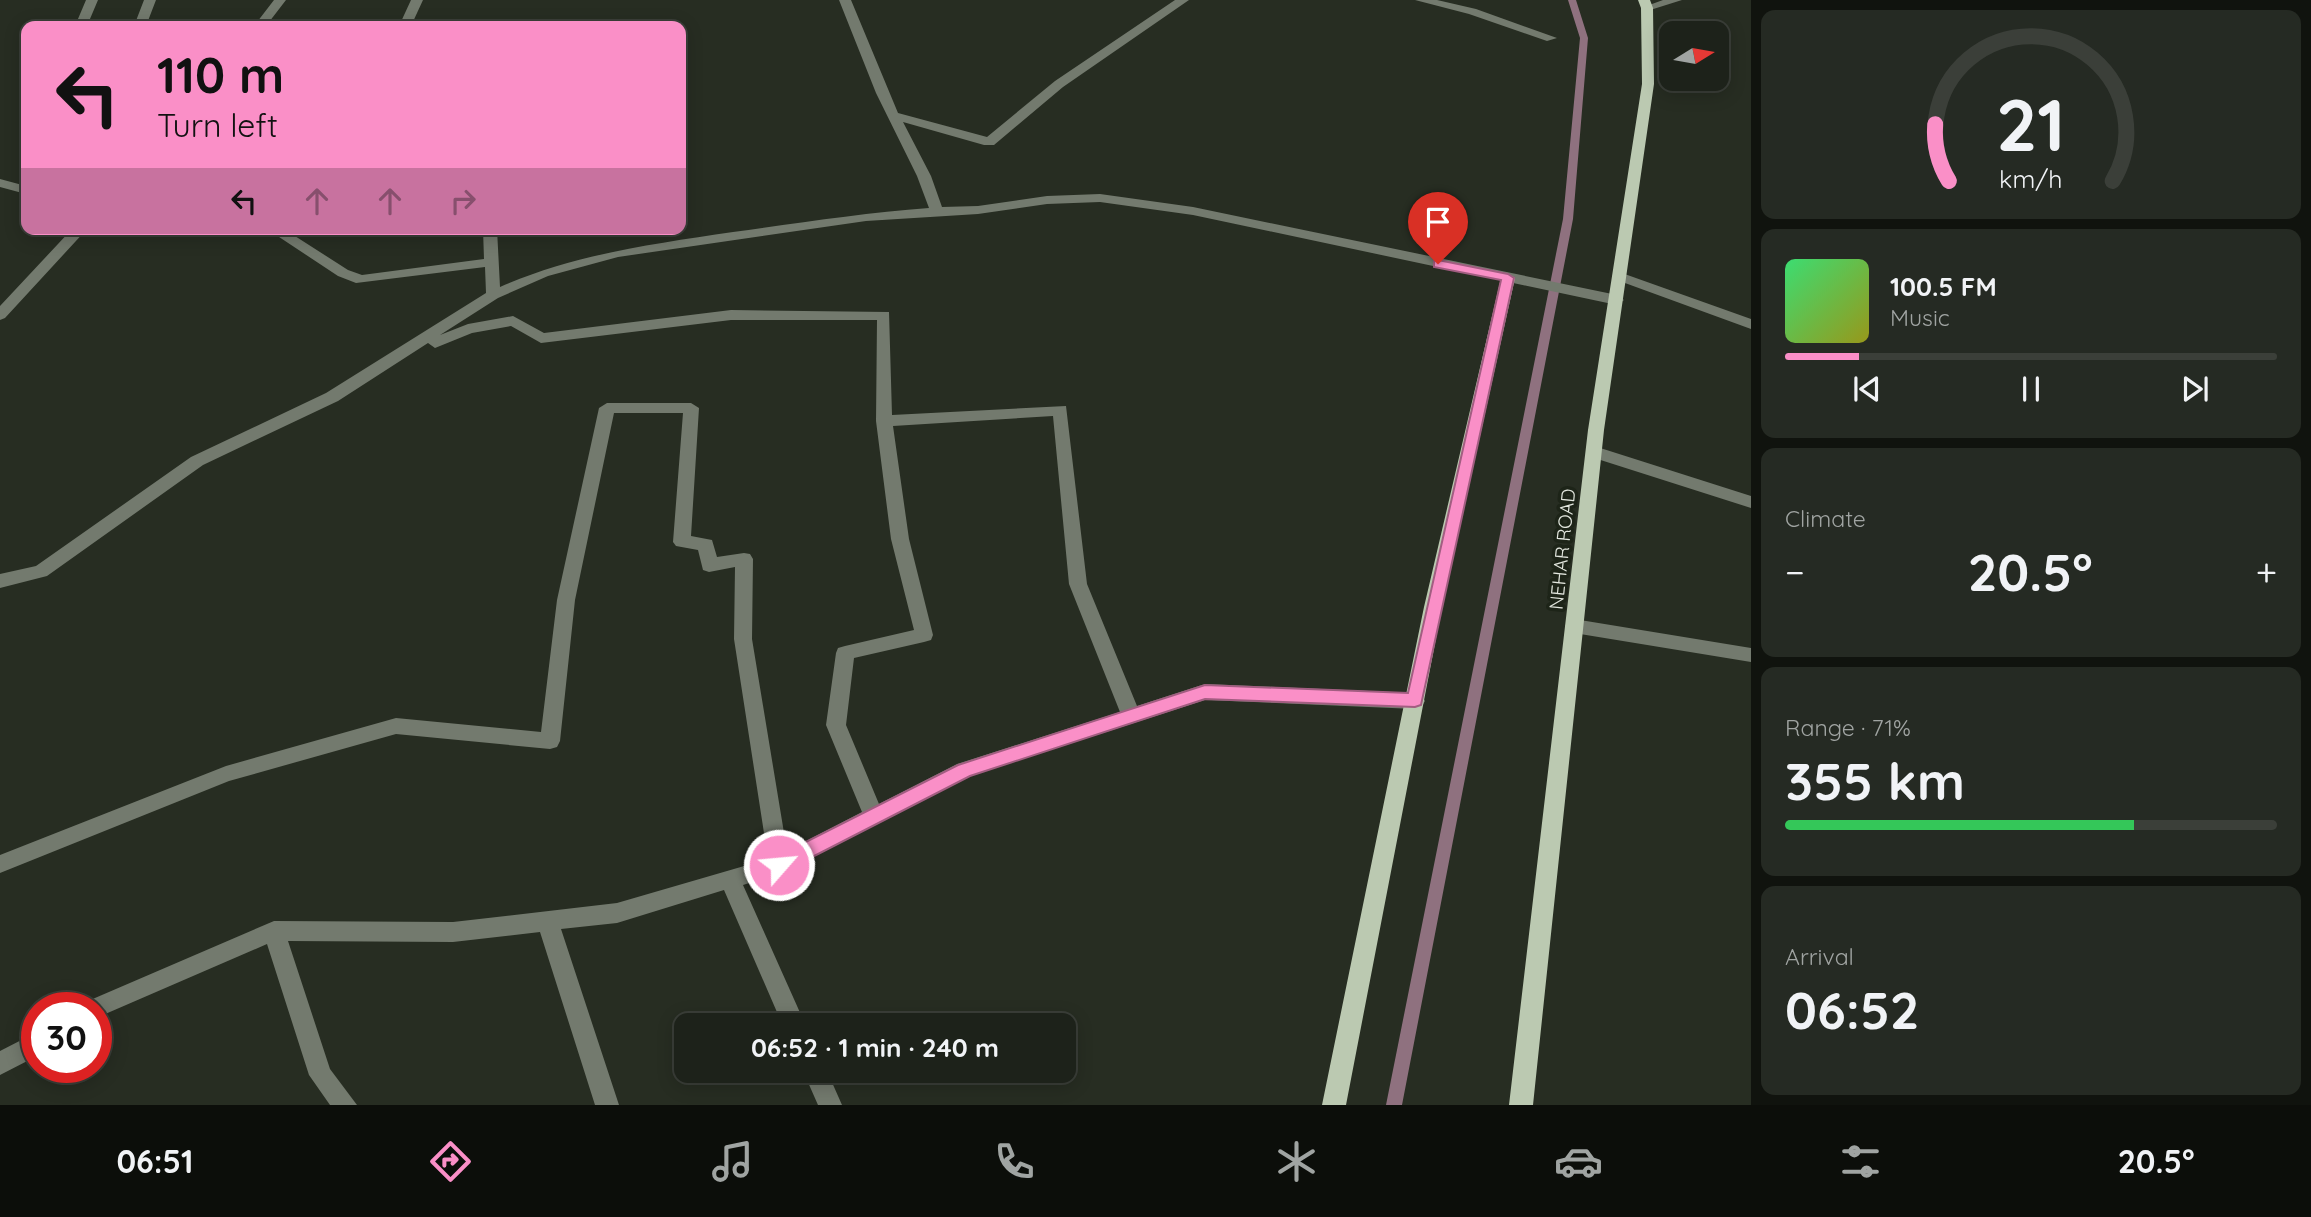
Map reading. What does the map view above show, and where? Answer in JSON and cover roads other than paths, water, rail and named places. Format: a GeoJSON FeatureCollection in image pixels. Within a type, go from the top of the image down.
{"type":"FeatureCollection","features":[{"type":"Feature","properties":{"kind":"main road","name":"NEHAR ROAD"},"geometry":{"type":"LineString","coordinates":[[1521,1105],[1594,452],[1648,84],[1646,4]]}},
{"type":"Feature","properties":{"kind":"main road"},"geometry":{"type":"LineString","coordinates":[[1334,1105],[1415,701],[1508,278]]}},
{"type":"Feature","properties":{"kind":"street"},"geometry":{"type":"LineString","coordinates":[[83,21],[92,0]]}},
{"type":"Feature","properties":{"kind":"street"},"geometry":{"type":"LineString","coordinates":[[142,21],[150,0]]}},
{"type":"Feature","properties":{"kind":"street"},"geometry":{"type":"LineString","coordinates":[[264,21],[279,0]]}},
{"type":"Feature","properties":{"kind":"street"},"geometry":{"type":"LineString","coordinates":[[407,21],[417,0]]}},
{"type":"Feature","properties":{"kind":"street"},"geometry":{"type":"LineString","coordinates":[[845,0],[892,115],[924,176],[937,211]]}},
{"type":"Feature","properties":{"kind":"street"},"geometry":{"type":"LineString","coordinates":[[892,115],[989,142],[1059,84],[1183,0]]}},
{"type":"Feature","properties":{"kind":"street"},"geometry":{"type":"LineString","coordinates":[[1421,0],[1472,11],[1551,38]]}},
{"type":"Feature","properties":{"kind":"street"},"geometry":{"type":"LineString","coordinates":[[1646,4],[1676,0]]}},
{"type":"Feature","properties":{"kind":"street"},"geometry":{"type":"LineString","coordinates":[[0,183],[21,188]]}},
{"type":"Feature","properties":{"kind":"street"},"geometry":{"type":"LineString","coordinates":[[0,581],[41,571],[197,461],[332,397],[493,295],[543,273],[617,253],[866,217],[978,210],[1047,200],[1100,198],[1192,211],[1617,300]]}},
{"type":"Feature","properties":{"kind":"street"},"geometry":{"type":"LineString","coordinates":[[0,315],[74,235]]}},
{"type":"Feature","properties":{"kind":"street"},"geometry":{"type":"LineString","coordinates":[[283,235],[343,273],[361,280],[491,262]]}},
{"type":"Feature","properties":{"kind":"street"},"geometry":{"type":"LineString","coordinates":[[490,235],[493,295]]}},
{"type":"Feature","properties":{"kind":"street"},"geometry":{"type":"LineString","coordinates":[[1619,275],[1751,324]]}},
{"type":"Feature","properties":{"kind":"street"},"geometry":{"type":"LineString","coordinates":[[380,367],[468,329],[513,321],[541,338],[731,315],[884,315],[884,421],[900,539],[924,635],[845,653],[836,725],[874,816]]}},
{"type":"Feature","properties":{"kind":"street"},"geometry":{"type":"LineString","coordinates":[[0,864],[226,774],[396,726],[550,741],[566,600],[607,408],[691,408],[682,542],[706,544],[709,565],[744,559],[743,639],[779,865]]}},
{"type":"Feature","properties":{"kind":"street"},"geometry":{"type":"LineString","coordinates":[[884,421],[1060,410],[1078,584],[1131,716]]}},
{"type":"Feature","properties":{"kind":"street"},"geometry":{"type":"LineString","coordinates":[[1594,452],[1751,502]]}},
{"type":"Feature","properties":{"kind":"street"},"geometry":{"type":"LineString","coordinates":[[1574,626],[1751,655]]}},
{"type":"Feature","properties":{"kind":"street"},"geometry":{"type":"LineString","coordinates":[[112,1000],[274,931],[453,932],[617,913],[779,865],[964,771],[1205,692],[1415,701]]}},
{"type":"Feature","properties":{"kind":"street"},"geometry":{"type":"LineString","coordinates":[[730,879],[789,1013]]}},
{"type":"Feature","properties":{"kind":"street"},"geometry":{"type":"LineString","coordinates":[[547,921],[607,1105]]}},
{"type":"Feature","properties":{"kind":"street"},"geometry":{"type":"LineString","coordinates":[[274,931],[321,1075],[345,1105]]}},
{"type":"Feature","properties":{"kind":"street"},"geometry":{"type":"LineString","coordinates":[[0,1064],[21,1052]]}},
{"type":"Feature","properties":{"kind":"street"},"geometry":{"type":"LineString","coordinates":[[820,1083],[830,1105]]}},
{"type":"Feature","properties":{"kind":"waterway"},"geometry":{"type":"LineString","coordinates":[[1394,1105],[1568,219],[1584,38],[1572,0]]}}]}
